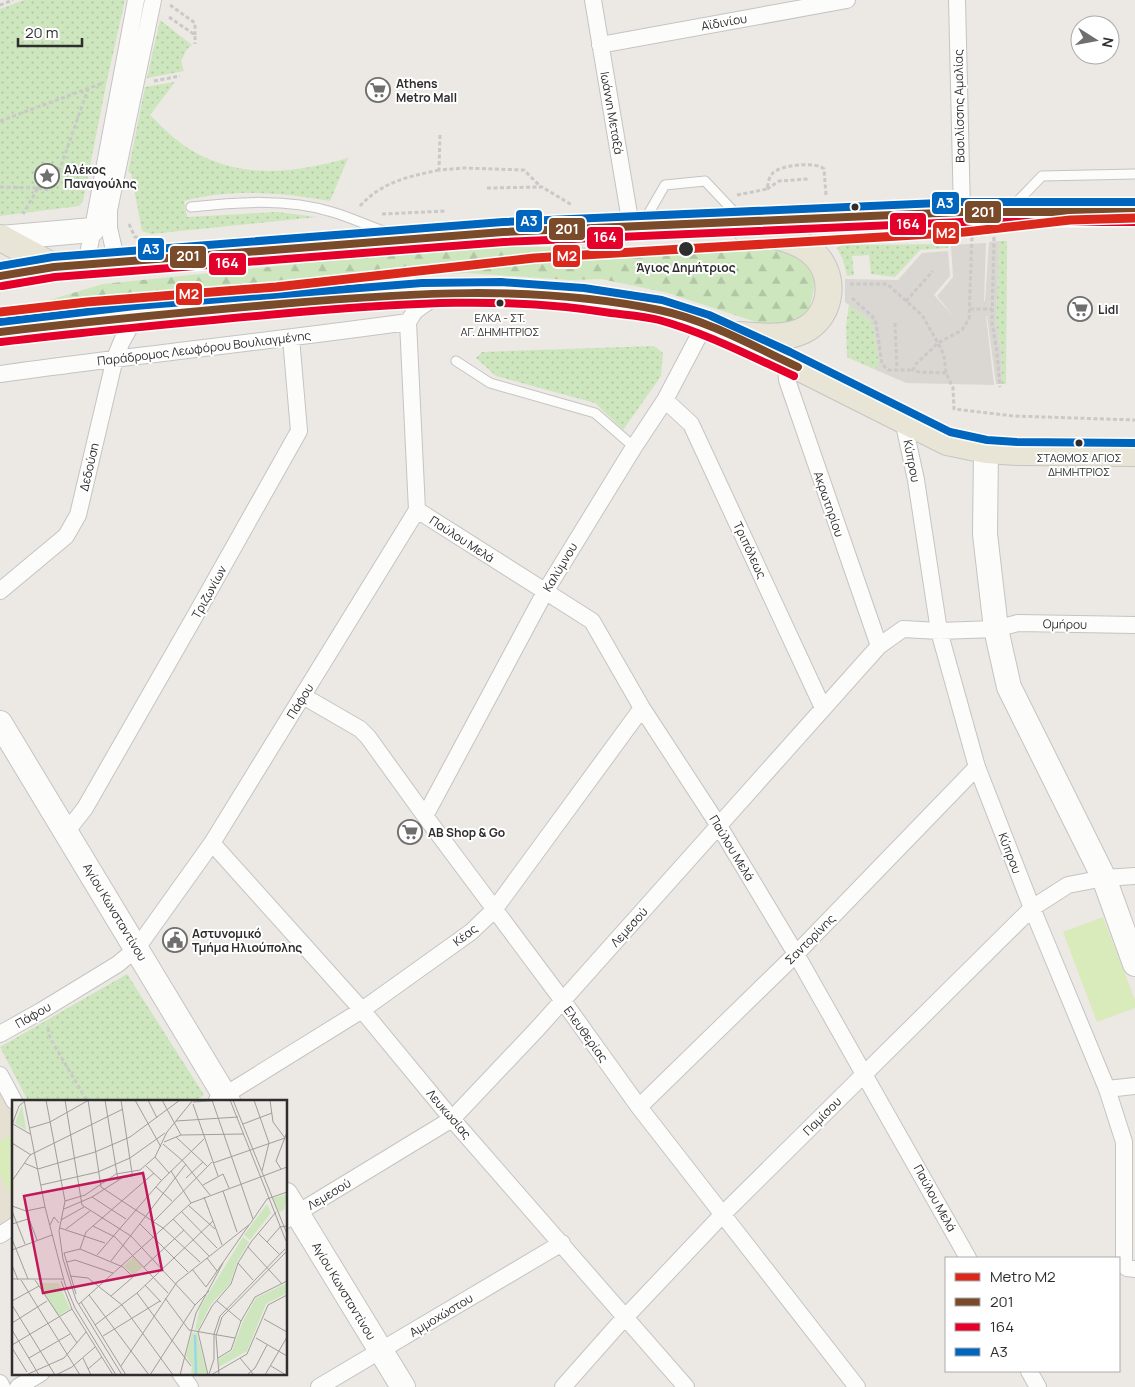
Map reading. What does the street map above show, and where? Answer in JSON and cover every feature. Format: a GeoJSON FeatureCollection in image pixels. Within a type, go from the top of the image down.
{"type":"FeatureCollection","features":[{"type":"Feature","properties":{"kind":"main road"},"geometry":{"type":"LineString","coordinates":[[0,276],[54,267],[503,232],[962,212],[1135,212]]}},
{"type":"Feature","properties":{"kind":"main road"},"geometry":{"type":"LineString","coordinates":[[705,223],[764,233],[802,246],[822,264],[828,277],[829,291],[826,305],[820,317],[810,327],[784,336],[731,334]]}},
{"type":"Feature","properties":{"kind":"main road"},"geometry":{"type":"LineString","coordinates":[[1,238],[54,267]]}},
{"type":"Feature","properties":{"kind":"main road"},"geometry":{"type":"LineString","coordinates":[[0,332],[136,316],[333,299],[500,292],[583,298],[660,310],[731,334],[948,442],[986,450],[1017,452],[1135,453]]}},
{"type":"Feature","properties":{"kind":"street"},"geometry":{"type":"LineString","coordinates":[[86,265],[136,0]]}},
{"type":"Feature","properties":{"kind":"street"},"geometry":{"type":"LineString","coordinates":[[117,263],[109,228],[109,210],[153,0]]}},
{"type":"Feature","properties":{"kind":"street","name":"Ιωάννη Μεταξά"},"geometry":{"type":"LineString","coordinates":[[592,0],[636,226]]}},
{"type":"Feature","properties":{"kind":"street","name":"Αϊδινίου"},"geometry":{"type":"LineString","coordinates":[[600,45],[847,0]]}},
{"type":"Feature","properties":{"kind":"street","name":"Βασιλίσσης Αμαλίας"},"geometry":{"type":"LineString","coordinates":[[957,0],[962,212]]}},
{"type":"Feature","properties":{"kind":"street"},"geometry":{"type":"LineString","coordinates":[[1,238],[92,230]]}},
{"type":"Feature","properties":{"kind":"street"},"geometry":{"type":"LineString","coordinates":[[417,510],[408,322],[416,311],[442,293]]}},
{"type":"Feature","properties":{"kind":"street","name":"Δεδούση"},"geometry":{"type":"LineString","coordinates":[[0,590],[66,536],[78,515],[115,358],[136,316]]}},
{"type":"Feature","properties":{"kind":"street","name":"Παράδρομος Λεωφόρου Βουλιαγμένης"},"geometry":{"type":"LineString","coordinates":[[0,374],[408,322]]}},
{"type":"Feature","properties":{"kind":"street","name":"Καλύμνου"},"geometry":{"type":"LineString","coordinates":[[425,816],[545,592],[665,400],[705,324]]}},
{"type":"Feature","properties":{"kind":"street","name":"Τριζωνίων"},"geometry":{"type":"LineString","coordinates":[[67,831],[85,808],[299,431],[291,338]]}},
{"type":"Feature","properties":{"kind":"street","name":"Ακρωτηρίου"},"geometry":{"type":"LineString","coordinates":[[786,361],[787,380],[792,397],[879,646]]}},
{"type":"Feature","properties":{"kind":"street","name":"Τριπόλεως"},"geometry":{"type":"LineString","coordinates":[[665,400],[691,424],[823,708]]}},
{"type":"Feature","properties":{"kind":"street","name":"Κύπρου"},"geometry":{"type":"LineString","coordinates":[[903,420],[916,480],[939,631],[977,767],[1032,908],[1107,1089],[1124,1142],[1124,1265],[1135,1269]]}},
{"type":"Feature","properties":{"kind":"street"},"geometry":{"type":"LineString","coordinates":[[986,450],[985,534],[996,629],[1010,687],[1104,878],[1135,964]]}},
{"type":"Feature","properties":{"kind":"street","name":"Παύλου Μελά"},"geometry":{"type":"LineString","coordinates":[[417,510],[592,621],[642,708],[719,826],[796,954],[967,1257]]}},
{"type":"Feature","properties":{"kind":"street","name":"Πάφου"},"geometry":{"type":"LineString","coordinates":[[0,1034],[118,964],[136,948],[212,842],[417,510]]}},
{"type":"Feature","properties":{"kind":"street","name":"Ομήρου"},"geometry":{"type":"LineString","coordinates":[[939,631],[996,629],[1018,623],[1135,625]]}},
{"type":"Feature","properties":{"kind":"street","name":"Λεμεσού"},"geometry":{"type":"LineString","coordinates":[[290,1209],[452,1119],[563,1001],[879,646],[903,629],[939,631]]}},
{"type":"Feature","properties":{"kind":"street","name":"Ελευθερίας"},"geometry":{"type":"LineString","coordinates":[[303,696],[360,729],[368,737],[639,1107],[857,1387]]}},
{"type":"Feature","properties":{"kind":"street","name":"Κέας"},"geometry":{"type":"LineString","coordinates":[[223,1099],[362,1010],[471,932],[494,910],[642,708]]}},
{"type":"Feature","properties":{"kind":"street","name":"Αγίου Κωνσταντίνου"},"geometry":{"type":"LineString","coordinates":[[0,724],[67,831],[223,1099]]}},
{"type":"Feature","properties":{"kind":"street","name":"Σαντορίνης"},"geometry":{"type":"LineString","coordinates":[[639,1107],[796,954],[977,767]]}},
{"type":"Feature","properties":{"kind":"street","name":"Λευκωσίας"},"geometry":{"type":"LineString","coordinates":[[212,842],[362,1010],[452,1119],[686,1387]]}},
{"type":"Feature","properties":{"kind":"street","name":"Παμίσου"},"geometry":{"type":"LineString","coordinates":[[563,1387],[723,1214],[1032,908],[1068,886],[1104,878],[1135,876]]}},
{"type":"Feature","properties":{"kind":"street"},"geometry":{"type":"LineString","coordinates":[[0,1075],[13,1100]]}},
{"type":"Feature","properties":{"kind":"street"},"geometry":{"type":"LineString","coordinates":[[1107,1089],[1135,1086]]}},
{"type":"Feature","properties":{"kind":"street","name":"Αγίου Κωνσταντίνου"},"geometry":{"type":"LineString","coordinates":[[290,1209],[403,1387]]}},
{"type":"Feature","properties":{"kind":"street"},"geometry":{"type":"LineString","coordinates":[[0,1235],[12,1227]]}},
{"type":"Feature","properties":{"kind":"street","name":"Αμμοχώστου"},"geometry":{"type":"LineString","coordinates":[[319,1387],[562,1243]]}},
{"type":"Feature","properties":{"kind":"street"},"geometry":{"type":"LineString","coordinates":[[1030,1372],[1038,1387]]}},
{"type":"Feature","properties":{"kind":"street"},"geometry":{"type":"LineString","coordinates":[[18,1387],[38,1374]]}},
{"type":"Feature","properties":{"kind":"street"},"geometry":{"type":"LineString","coordinates":[[181,1374],[190,1387]]}},
{"type":"Feature","properties":{"kind":"street"},"geometry":{"type":"LineString","coordinates":[[0,1383],[2,1387]]}},
{"type":"Feature","properties":{"kind":"lane"},"geometry":{"type":"LineString","coordinates":[[1007,211],[1042,176],[1135,174]]}},
{"type":"Feature","properties":{"kind":"lane"},"geometry":{"type":"LineString","coordinates":[[636,226],[665,185],[705,181],[743,221]]}},
{"type":"Feature","properties":{"kind":"lane"},"geometry":{"type":"LineString","coordinates":[[191,208],[257,202],[302,205],[331,212],[405,240]]}},
{"type":"Feature","properties":{"kind":"lane"},"geometry":{"type":"LineString","coordinates":[[456,361],[490,383],[595,413],[634,447]]}},
{"type":"Feature","properties":{"kind":"path"},"geometry":{"type":"LineString","coordinates":[[0,5],[13,0]]}},
{"type":"Feature","properties":{"kind":"path"},"geometry":{"type":"LineString","coordinates":[[167,9],[170,4],[195,23],[195,35]]}},
{"type":"Feature","properties":{"kind":"path"},"geometry":{"type":"LineString","coordinates":[[168,78],[180,76]]}},
{"type":"Feature","properties":{"kind":"path"},"geometry":{"type":"LineString","coordinates":[[0,121],[110,81]]}},
{"type":"Feature","properties":{"kind":"path"},"geometry":{"type":"LineString","coordinates":[[0,187],[49,190],[55,183],[88,88]]}},
{"type":"Feature","properties":{"kind":"path"},"geometry":{"type":"LineString","coordinates":[[439,170],[440,135]]}},
{"type":"Feature","properties":{"kind":"path"},"geometry":{"type":"LineString","coordinates":[[348,218],[368,197],[395,180],[439,170],[464,168],[524,170],[542,187]]}},
{"type":"Feature","properties":{"kind":"path"},"geometry":{"type":"LineString","coordinates":[[767,189],[780,181],[809,179]]}},
{"type":"Feature","properties":{"kind":"path"},"geometry":{"type":"LineString","coordinates":[[487,188],[524,187]]}},
{"type":"Feature","properties":{"kind":"path"},"geometry":{"type":"LineString","coordinates":[[20,219],[38,188]]}},
{"type":"Feature","properties":{"kind":"path"},"geometry":{"type":"LineString","coordinates":[[912,370],[938,342],[962,330],[970,319],[972,236]]}},
{"type":"Feature","properties":{"kind":"path"},"geometry":{"type":"LineString","coordinates":[[994,237],[992,322],[1000,388]]}},
{"type":"Feature","properties":{"kind":"path"},"geometry":{"type":"LineString","coordinates":[[906,301],[933,272]]}},
{"type":"Feature","properties":{"kind":"path"},"geometry":{"type":"LineString","coordinates":[[845,284],[887,284],[922,314],[944,354],[946,373],[953,388],[954,409],[1014,416],[1135,420]]}},
{"type":"Feature","properties":{"kind":"path"},"geometry":{"type":"LineString","coordinates":[[845,292],[872,316],[876,323],[882,364],[888,370],[946,373]]}},
{"type":"Feature","properties":{"kind":"path"},"geometry":{"type":"LineString","coordinates":[[970,308],[992,309]]}},
{"type":"Feature","properties":{"kind":"path"},"geometry":{"type":"LineString","coordinates":[[895,323],[897,370]]}},
{"type":"Feature","properties":{"kind":"path"},"geometry":{"type":"LineString","coordinates":[[41,1011],[48,1026],[50,1038],[86,1100]]}},
{"type":"Feature","properties":{"kind":"shaded area"},"geometry":{"type":"Polygon","coordinates":[[[999,241],[996,321],[1001,352],[1002,384],[996,384],[987,316],[994,385],[906,383],[876,370],[879,363],[873,323],[845,302],[845,279],[898,280],[922,253],[948,251],[950,276],[934,295],[955,318],[937,296],[953,277],[951,245],[986,243],[985,301],[989,242],[999,241]]]}},
{"type":"Feature","properties":{"kind":"shaded area"},"geometry":{"type":"Polygon","coordinates":[[[0,1092],[12,1113],[12,1217],[0,1224],[0,1092]]]}},
{"type":"Feature","properties":{"kind":"green space"},"geometry":{"type":"Polygon","coordinates":[[[24,0],[125,0],[83,201],[79,206],[0,216],[0,9],[24,0]]]}},
{"type":"Feature","properties":{"kind":"green space"},"geometry":{"type":"Polygon","coordinates":[[[160,20],[192,45],[187,49],[181,61],[184,71],[147,78],[160,20]]]}},
{"type":"Feature","properties":{"kind":"green space"},"geometry":{"type":"Polygon","coordinates":[[[175,82],[150,115],[180,143],[210,160],[249,170],[268,171],[308,167],[348,158],[330,201],[276,194],[220,194],[184,201],[187,217],[277,212],[317,217],[151,234],[142,231],[131,173],[128,172],[145,87],[175,82]]]}},
{"type":"Feature","properties":{"kind":"green space"},"geometry":{"type":"Polygon","coordinates":[[[999,241],[1007,241],[1006,384],[1002,384],[1001,352],[996,321],[999,241]]]}},
{"type":"Feature","properties":{"kind":"green space"},"geometry":{"type":"Polygon","coordinates":[[[947,244],[948,248],[920,250],[895,277],[871,274],[869,255],[852,256],[854,275],[847,276],[843,260],[837,248],[841,245],[947,244]]]}},
{"type":"Feature","properties":{"kind":"green space"},"geometry":{"type":"Polygon","coordinates":[[[474,247],[774,247],[811,262],[815,283],[810,307],[804,318],[793,325],[762,324],[668,293],[601,279],[570,280],[467,273],[392,276],[106,301],[0,316],[0,311],[29,306],[103,284],[474,247]]]}},
{"type":"Feature","properties":{"kind":"green space"},"geometry":{"type":"Polygon","coordinates":[[[849,305],[873,323],[879,363],[876,370],[847,357],[846,326],[849,305]]]}},
{"type":"Feature","properties":{"kind":"green space"},"geometry":{"type":"Polygon","coordinates":[[[654,346],[663,353],[661,376],[623,430],[595,403],[496,376],[476,358],[482,352],[654,346]]]}},
{"type":"Feature","properties":{"kind":"green space"},"geometry":{"type":"Polygon","coordinates":[[[1103,917],[1135,1000],[1135,1008],[1097,1022],[1063,932],[1103,917]]]}},
{"type":"Feature","properties":{"kind":"green space"},"geometry":{"type":"Polygon","coordinates":[[[127,974],[204,1095],[196,1100],[27,1100],[0,1047],[127,974]]]}},
{"type":"Feature","properties":{"kind":"green space"},"geometry":{"type":"Polygon","coordinates":[[[12,1134],[11,1195],[0,1175],[0,1141],[12,1134]]]}},
{"type":"Feature","properties":{"kind":"metro line","name":"Μ2"},"geometry":{"type":"LineString","coordinates":[[0,312],[87,302],[276,287],[534,258],[965,232],[1070,220],[1135,218]]}},
{"type":"Feature","properties":{"kind":"transit line","name":"Α3"},"geometry":{"type":"LineString","coordinates":[[0,266],[53,257],[503,222],[962,202],[1135,202]]}},
{"type":"Feature","properties":{"kind":"transit line","name":"201"},"geometry":{"type":"LineString","coordinates":[[0,276],[54,267],[503,232],[962,212],[1135,212]]}},
{"type":"Feature","properties":{"kind":"transit line","name":"164"},"geometry":{"type":"LineString","coordinates":[[2,286],[55,277],[504,242],[962,222],[1135,222]]}},
{"type":"Feature","properties":{"kind":"transit line","name":"Α3"},"geometry":{"type":"LineString","coordinates":[[0,322],[135,306],[422,283],[501,282],[584,288],[662,300],[709,315],[790,352],[950,432],[987,440],[1017,442],[1135,443]]}},
{"type":"Feature","properties":{"kind":"transit line","name":"201"},"geometry":{"type":"LineString","coordinates":[[0,332],[328,300],[423,294],[517,294],[612,302],[677,314],[730,334],[798,367]]}},
{"type":"Feature","properties":{"kind":"transit line","name":"164"},"geometry":{"type":"LineString","coordinates":[[1,342],[188,322],[378,306],[456,303],[534,304],[659,320],[711,338],[794,376]]}},
{"type":"Feature","properties":{"kind":"place","name":"Athens Metro Mall"},"geometry":{"type":"Point","coordinates":[378,90]}},
{"type":"Feature","properties":{"kind":"place","name":"Αλέκος Παναγούλης"},"geometry":{"type":"Point","coordinates":[47,176]}},
{"type":"Feature","properties":{"kind":"place","name":"Άγιος Δημήτριος"},"geometry":{"type":"Point","coordinates":[686,249]}},
{"type":"Feature","properties":{"kind":"place","name":"ΕΛΚΑ - ΣΤ. ΑΓ. ΔΗΜΗΤΡΙΟΣ"},"geometry":{"type":"Point","coordinates":[500,303]}},
{"type":"Feature","properties":{"kind":"place","name":"Lidl"},"geometry":{"type":"Point","coordinates":[1080,309]}},
{"type":"Feature","properties":{"kind":"place","name":"ΣΤΑΘΜΟΣ ΑΓΙΟΣ ΔΗΜΗΤΡΙΟΣ"},"geometry":{"type":"Point","coordinates":[1079,443]}},
{"type":"Feature","properties":{"kind":"place","name":"ΑΒ Shop & Go"},"geometry":{"type":"Point","coordinates":[410,832]}},
{"type":"Feature","properties":{"kind":"place","name":"Αστυνομικό Τμήμα Ηλιούπολης"},"geometry":{"type":"Point","coordinates":[175,940]}}]}
